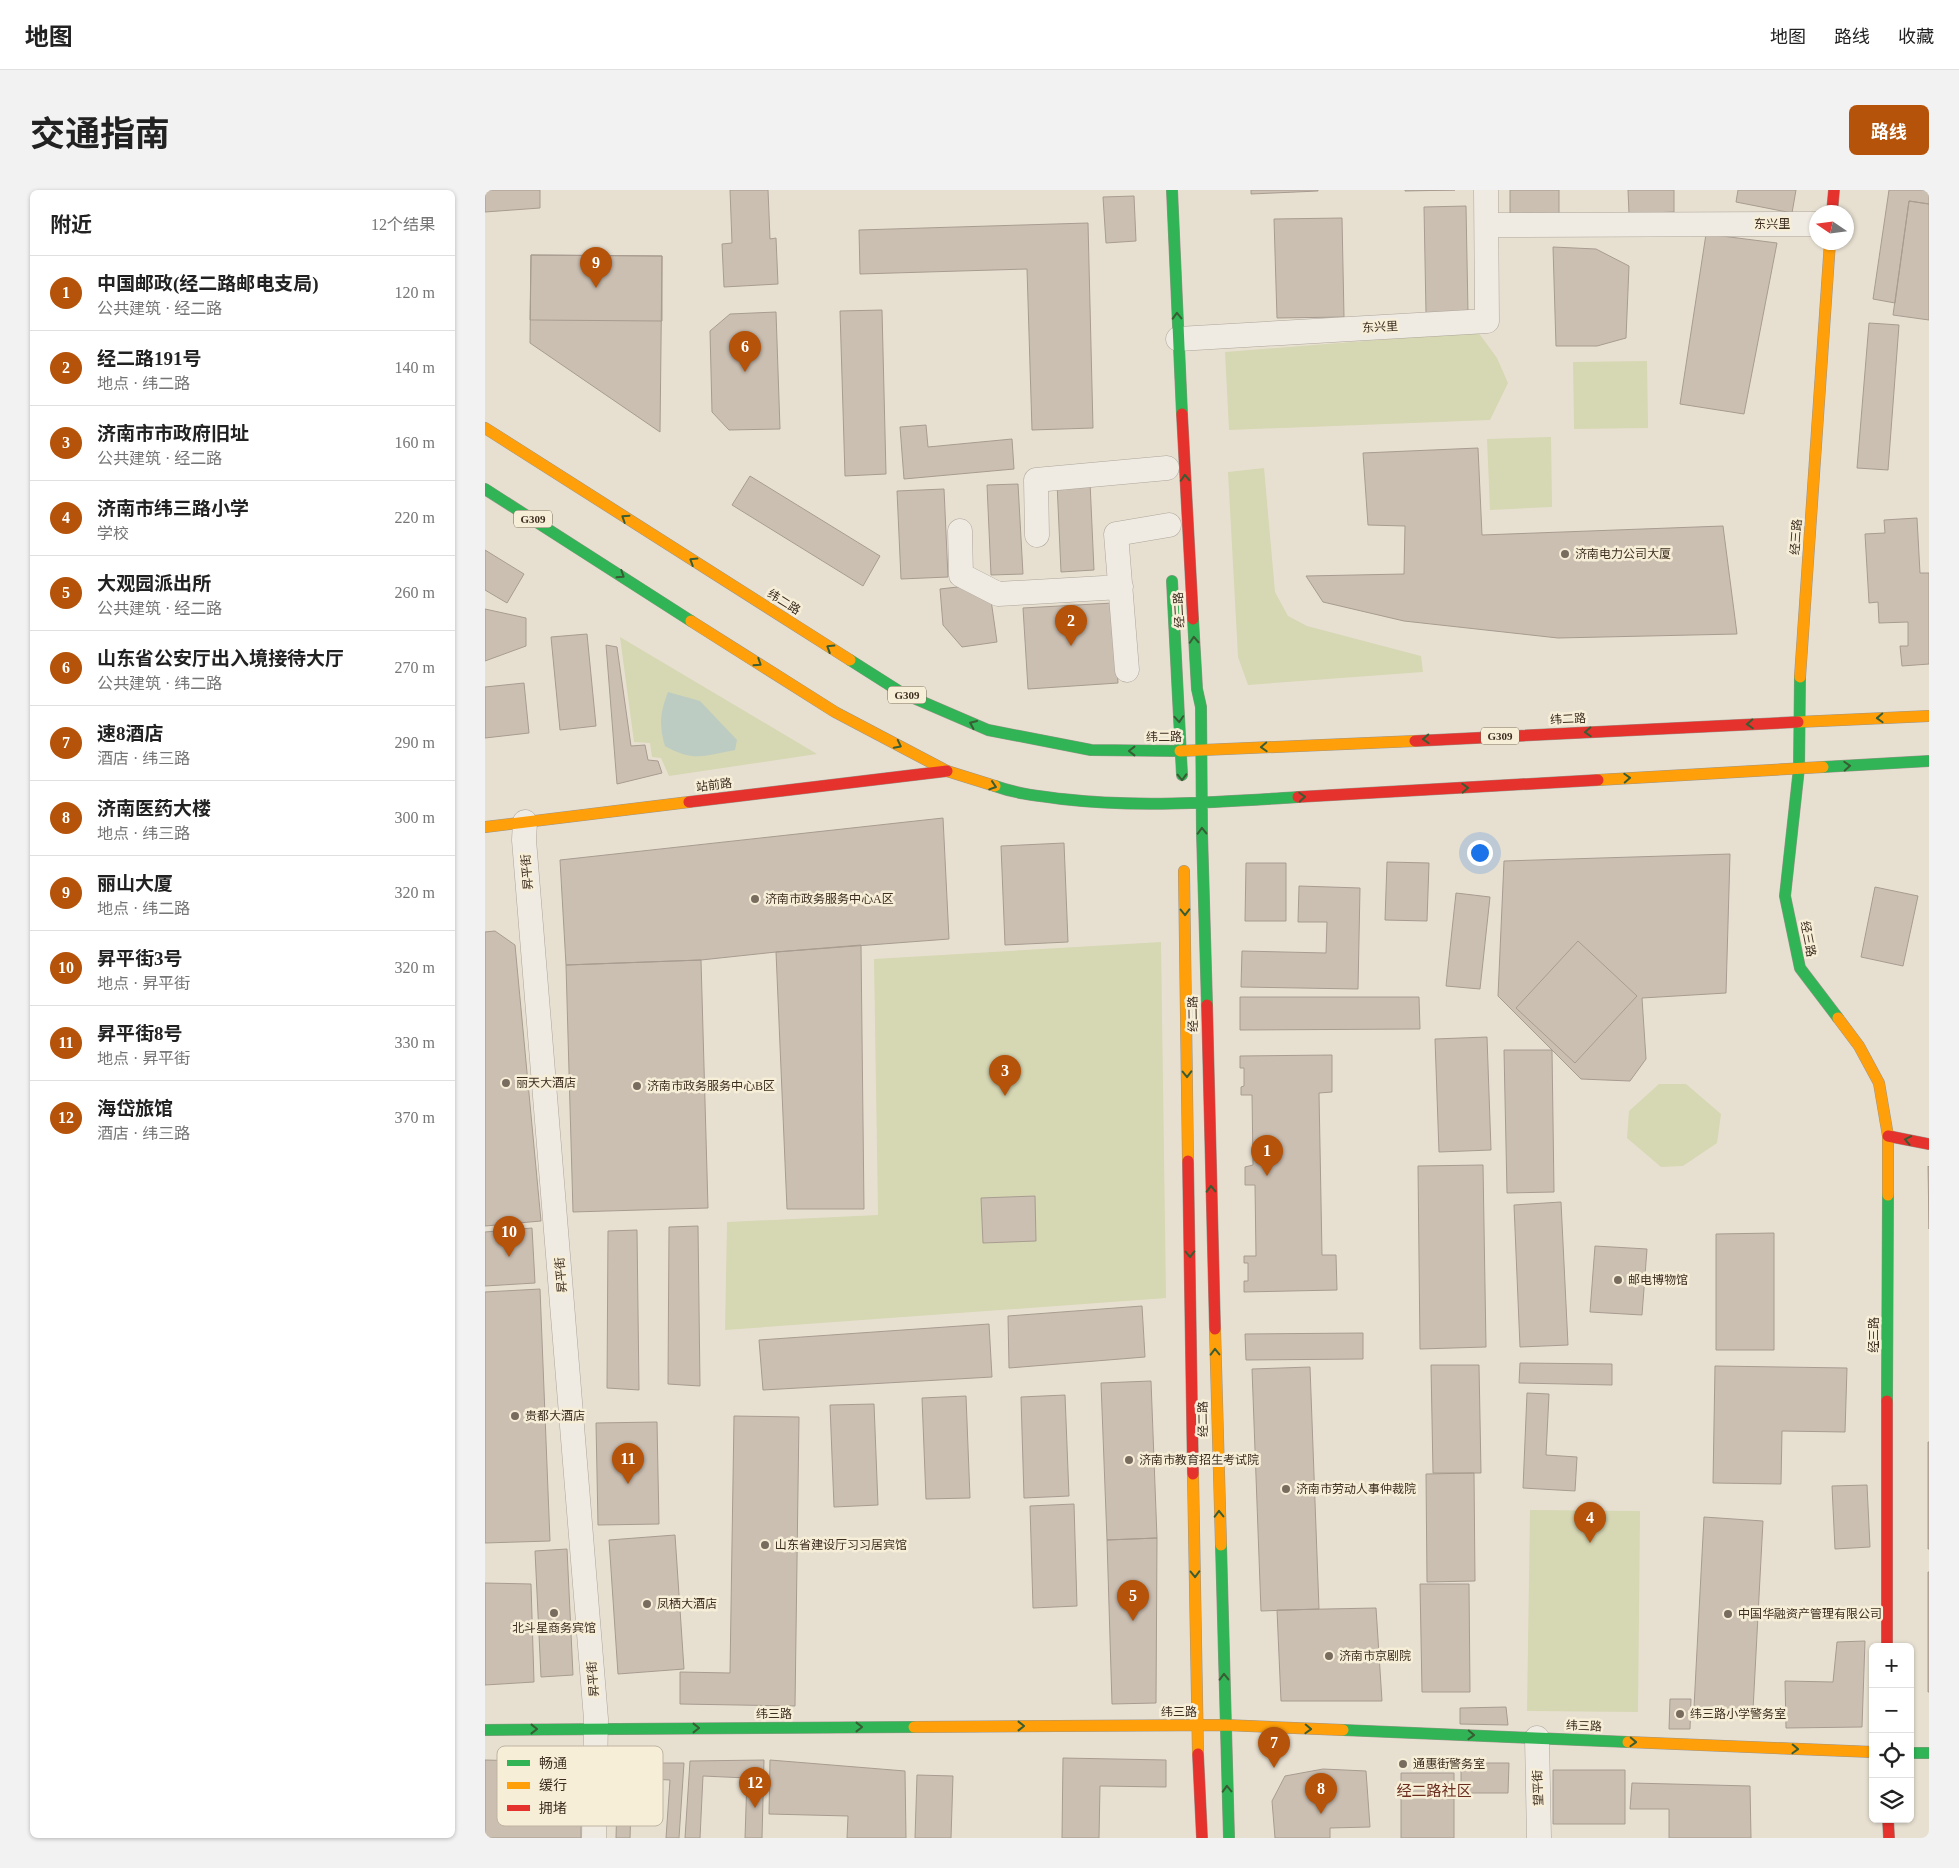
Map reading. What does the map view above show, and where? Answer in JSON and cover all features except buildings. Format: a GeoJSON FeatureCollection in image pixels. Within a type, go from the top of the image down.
{"type":"FeatureCollection","features":[{"type":"Feature","properties":{"kind":"main road","name":"经二路"},"geometry":{"type":"LineString","coordinates":[[1172,190],[1197,689],[1201,707],[1201,803],[1229,1838]]}},
{"type":"Feature","properties":{"kind":"main road"},"geometry":{"type":"LineString","coordinates":[[1833,205],[1834,190]]}},
{"type":"Feature","properties":{"kind":"main road","name":"经三路"},"geometry":{"type":"LineString","coordinates":[[1829,250],[1802,648],[1799,768],[1785,896],[1800,968],[1859,1046],[1879,1083],[1888,1136],[1887,1643]]}},
{"type":"Feature","properties":{"kind":"main road","name":"纬二路"},"geometry":{"type":"LineString","coordinates":[[485,428],[902,693],[988,730],[1091,750],[1201,751],[1929,716]]}},
{"type":"Feature","properties":{"kind":"main road","name":"G309"},"geometry":{"type":"LineString","coordinates":[[485,489],[835,712],[947,771],[1015,793],[1099,802],[1183,798],[1201,803],[1929,761]]}},
{"type":"Feature","properties":{"kind":"main road","name":"经二路"},"geometry":{"type":"LineString","coordinates":[[1172,573],[1183,798]]}},
{"type":"Feature","properties":{"kind":"main road","name":"站前路"},"geometry":{"type":"LineString","coordinates":[[485,827],[947,771]]}},
{"type":"Feature","properties":{"kind":"main road","name":"经二路"},"geometry":{"type":"LineString","coordinates":[[1184,863],[1197,1726],[1202,1838]]}},
{"type":"Feature","properties":{"kind":"main road"},"geometry":{"type":"LineString","coordinates":[[1888,1136],[1929,1144]]}},
{"type":"Feature","properties":{"kind":"main road","name":"纬三路"},"geometry":{"type":"LineString","coordinates":[[485,1730],[1225,1725],[1869,1752]]}},
{"type":"Feature","properties":{"kind":"main road"},"geometry":{"type":"LineString","coordinates":[[1914,1753],[1929,1753]]}},
{"type":"Feature","properties":{"kind":"main road"},"geometry":{"type":"LineString","coordinates":[[1888,1823],[1889,1838]]}},
{"type":"Feature","properties":{"kind":"street","name":"东兴里"},"geometry":{"type":"LineString","coordinates":[[1178,339],[1487,321],[1486,190]]}},
{"type":"Feature","properties":{"kind":"street","name":"东兴里"},"geometry":{"type":"LineString","coordinates":[[1487,225],[1809,224]]}},
{"type":"Feature","properties":{"kind":"street"},"geometry":{"type":"LineString","coordinates":[[1037,535],[1036,480],[1167,468]]}},
{"type":"Feature","properties":{"kind":"street"},"geometry":{"type":"LineString","coordinates":[[1127,670],[1116,534],[1169,525]]}},
{"type":"Feature","properties":{"kind":"street"},"geometry":{"type":"LineString","coordinates":[[960,531],[961,575],[998,594],[1121,586]]}},
{"type":"Feature","properties":{"kind":"street","name":"昇平街"},"geometry":{"type":"LineString","coordinates":[[525,822],[525,850],[597,1729],[597,1746]]}},
{"type":"Feature","properties":{"kind":"street","name":"望平街"},"geometry":{"type":"LineString","coordinates":[[1537,1738],[1539,1838]]}},
{"type":"Feature","properties":{"kind":"green space"},"geometry":{"type":"Polygon","coordinates":[[[1478,332],[1497,358],[1508,383],[1490,420],[1229,430],[1225,352],[1478,332]]]}},
{"type":"Feature","properties":{"kind":"green space"},"geometry":{"type":"Polygon","coordinates":[[[1647,361],[1648,428],[1574,429],[1573,362],[1647,361]]]}},
{"type":"Feature","properties":{"kind":"green space"},"geometry":{"type":"Polygon","coordinates":[[[1551,437],[1552,507],[1490,510],[1487,439],[1551,437]]]}},
{"type":"Feature","properties":{"kind":"green space"},"geometry":{"type":"Polygon","coordinates":[[[1264,468],[1275,592],[1288,616],[1307,626],[1421,656],[1423,672],[1248,685],[1238,657],[1228,472],[1264,468]]]}},
{"type":"Feature","properties":{"kind":"green space"},"geometry":{"type":"Polygon","coordinates":[[[620,637],[817,754],[669,776],[661,758],[652,757],[650,743],[634,742],[620,637]]]}},
{"type":"Feature","properties":{"kind":"green space"},"geometry":{"type":"Polygon","coordinates":[[[1161,942],[1166,1298],[725,1330],[727,1222],[878,1215],[874,959],[1161,942]]]}},
{"type":"Feature","properties":{"kind":"green space"},"geometry":{"type":"Polygon","coordinates":[[[1659,1084],[1686,1084],[1721,1114],[1717,1143],[1683,1166],[1661,1167],[1627,1138],[1629,1111],[1659,1084]]]}},
{"type":"Feature","properties":{"kind":"green space"},"geometry":{"type":"Polygon","coordinates":[[[1530,1510],[1640,1511],[1638,1712],[1527,1711],[1530,1510]]]}},
{"type":"Feature","properties":{"kind":"shaded area"},"geometry":{"type":"Polygon","coordinates":[[[668,692],[700,701],[737,740],[735,750],[707,756],[691,756],[665,746],[661,719],[668,692]]]}},
{"type":"Feature","properties":{"kind":"traffic: fast"},"geometry":{"type":"LineString","coordinates":[[1172,190],[1182,414]]}},
{"type":"Feature","properties":{"kind":"traffic: fast"},"geometry":{"type":"LineString","coordinates":[[485,489],[691,621]]}},
{"type":"Feature","properties":{"kind":"traffic: fast"},"geometry":{"type":"LineString","coordinates":[[1172,581],[1182,775]]}},
{"type":"Feature","properties":{"kind":"traffic: fast"},"geometry":{"type":"LineString","coordinates":[[1193,619],[1197,689],[1201,707],[1202,833],[1207,1005]]}},
{"type":"Feature","properties":{"kind":"traffic: fast"},"geometry":{"type":"LineString","coordinates":[[850,660],[902,693],[988,730],[1091,750],[1180,751]]}},
{"type":"Feature","properties":{"kind":"traffic: fast"},"geometry":{"type":"LineString","coordinates":[[1800,677],[1799,768],[1785,896],[1800,968],[1838,1018]]}},
{"type":"Feature","properties":{"kind":"traffic: fast"},"geometry":{"type":"LineString","coordinates":[[1823,767],[1929,761]]}},
{"type":"Feature","properties":{"kind":"traffic: fast"},"geometry":{"type":"LineString","coordinates":[[995,786],[1036,796],[1091,802],[1150,804],[1298,797]]}},
{"type":"Feature","properties":{"kind":"traffic: fast"},"geometry":{"type":"LineString","coordinates":[[1887,1401],[1888,1195]]}},
{"type":"Feature","properties":{"kind":"traffic: fast"},"geometry":{"type":"LineString","coordinates":[[1221,1545],[1229,1838]]}},
{"type":"Feature","properties":{"kind":"traffic: fast"},"geometry":{"type":"LineString","coordinates":[[485,1730],[914,1727]]}},
{"type":"Feature","properties":{"kind":"traffic: fast"},"geometry":{"type":"LineString","coordinates":[[1343,1730],[1628,1742]]}},
{"type":"Feature","properties":{"kind":"traffic: fast"},"geometry":{"type":"LineString","coordinates":[[1914,1753],[1929,1753]]}},
{"type":"Feature","properties":{"kind":"traffic: slow"},"geometry":{"type":"LineString","coordinates":[[1800,677],[1829,250]]}},
{"type":"Feature","properties":{"kind":"traffic: slow"},"geometry":{"type":"LineString","coordinates":[[485,428],[850,660]]}},
{"type":"Feature","properties":{"kind":"traffic: slow"},"geometry":{"type":"LineString","coordinates":[[691,621],[835,712],[947,771],[995,786]]}},
{"type":"Feature","properties":{"kind":"traffic: slow"},"geometry":{"type":"LineString","coordinates":[[1798,722],[1929,716]]}},
{"type":"Feature","properties":{"kind":"traffic: slow"},"geometry":{"type":"LineString","coordinates":[[1180,751],[1415,741]]}},
{"type":"Feature","properties":{"kind":"traffic: slow"},"geometry":{"type":"LineString","coordinates":[[1598,780],[1823,767]]}},
{"type":"Feature","properties":{"kind":"traffic: slow"},"geometry":{"type":"LineString","coordinates":[[485,827],[689,802]]}},
{"type":"Feature","properties":{"kind":"traffic: slow"},"geometry":{"type":"LineString","coordinates":[[1184,871],[1188,1161]]}},
{"type":"Feature","properties":{"kind":"traffic: slow"},"geometry":{"type":"LineString","coordinates":[[1838,1018],[1859,1046],[1879,1083],[1888,1136],[1888,1195]]}},
{"type":"Feature","properties":{"kind":"traffic: slow"},"geometry":{"type":"LineString","coordinates":[[1215,1329],[1221,1545]]}},
{"type":"Feature","properties":{"kind":"traffic: slow"},"geometry":{"type":"LineString","coordinates":[[1193,1474],[1198,1754]]}},
{"type":"Feature","properties":{"kind":"traffic: slow"},"geometry":{"type":"LineString","coordinates":[[914,1727],[1225,1725],[1343,1730]]}},
{"type":"Feature","properties":{"kind":"traffic: slow"},"geometry":{"type":"LineString","coordinates":[[1628,1742],[1869,1752]]}},
{"type":"Feature","properties":{"kind":"traffic: jam"},"geometry":{"type":"LineString","coordinates":[[1833,205],[1834,190]]}},
{"type":"Feature","properties":{"kind":"traffic: jam"},"geometry":{"type":"LineString","coordinates":[[1182,414],[1193,619]]}},
{"type":"Feature","properties":{"kind":"traffic: jam"},"geometry":{"type":"LineString","coordinates":[[1415,741],[1798,722]]}},
{"type":"Feature","properties":{"kind":"traffic: jam"},"geometry":{"type":"LineString","coordinates":[[689,802],[947,771]]}},
{"type":"Feature","properties":{"kind":"traffic: jam"},"geometry":{"type":"LineString","coordinates":[[1298,797],[1598,780]]}},
{"type":"Feature","properties":{"kind":"traffic: jam"},"geometry":{"type":"LineString","coordinates":[[1207,1005],[1215,1329]]}},
{"type":"Feature","properties":{"kind":"traffic: jam"},"geometry":{"type":"LineString","coordinates":[[1888,1136],[1929,1144]]}},
{"type":"Feature","properties":{"kind":"traffic: jam"},"geometry":{"type":"LineString","coordinates":[[1188,1161],[1193,1474]]}},
{"type":"Feature","properties":{"kind":"traffic: jam"},"geometry":{"type":"LineString","coordinates":[[1887,1401],[1887,1643]]}},
{"type":"Feature","properties":{"kind":"traffic: jam"},"geometry":{"type":"LineString","coordinates":[[1198,1754],[1202,1838]]}},
{"type":"Feature","properties":{"kind":"traffic: jam"},"geometry":{"type":"LineString","coordinates":[[1888,1823],[1889,1838]]}},
{"type":"Feature","properties":{"kind":"place","name":"丽山大厦"},"geometry":{"type":"Point","coordinates":[596,288]}},
{"type":"Feature","properties":{"kind":"place","name":"山东省公安厅出入境接待大厅"},"geometry":{"type":"Point","coordinates":[745,372]}},
{"type":"Feature","properties":{"kind":"place","name":"济南电力公司大厦"},"geometry":{"type":"Point","coordinates":[1565,554]}},
{"type":"Feature","properties":{"kind":"place","name":"经二路191号"},"geometry":{"type":"Point","coordinates":[1071,646]}},
{"type":"Feature","properties":{"kind":"place","name":"济南市政务服务中心A区"},"geometry":{"type":"Point","coordinates":[755,899]}},
{"type":"Feature","properties":{"kind":"place","name":"丽天大酒店"},"geometry":{"type":"Point","coordinates":[506,1083]}},
{"type":"Feature","properties":{"kind":"place","name":"济南市政务服务中心B区"},"geometry":{"type":"Point","coordinates":[637,1086]}},
{"type":"Feature","properties":{"kind":"place","name":"济南市市政府旧址"},"geometry":{"type":"Point","coordinates":[1005,1096]}},
{"type":"Feature","properties":{"kind":"place","name":"中国邮政(经二路邮电支局)"},"geometry":{"type":"Point","coordinates":[1267,1176]}},
{"type":"Feature","properties":{"kind":"place","name":"昇平街3号"},"geometry":{"type":"Point","coordinates":[509,1257]}},
{"type":"Feature","properties":{"kind":"place","name":"邮电博物馆"},"geometry":{"type":"Point","coordinates":[1618,1280]}},
{"type":"Feature","properties":{"kind":"place","name":"贵都大酒店"},"geometry":{"type":"Point","coordinates":[515,1416]}},
{"type":"Feature","properties":{"kind":"place","name":"济南市教育招生考试院"},"geometry":{"type":"Point","coordinates":[1129,1460]}},
{"type":"Feature","properties":{"kind":"place","name":"昇平街8号"},"geometry":{"type":"Point","coordinates":[628,1484]}},
{"type":"Feature","properties":{"kind":"place","name":"济南市劳动人事仲裁院"},"geometry":{"type":"Point","coordinates":[1286,1489]}},
{"type":"Feature","properties":{"kind":"place","name":"济南市纬三路小学"},"geometry":{"type":"Point","coordinates":[1590,1543]}},
{"type":"Feature","properties":{"kind":"place","name":"山东省建设厅习习居宾馆"},"geometry":{"type":"Point","coordinates":[765,1545]}},
{"type":"Feature","properties":{"kind":"place","name":"凤栖大酒店"},"geometry":{"type":"Point","coordinates":[647,1604]}},
{"type":"Feature","properties":{"kind":"place","name":"北斗星商务宾馆"},"geometry":{"type":"Point","coordinates":[554,1613]}},
{"type":"Feature","properties":{"kind":"place","name":"中国华融资产管理有限公司"},"geometry":{"type":"Point","coordinates":[1728,1614]}},
{"type":"Feature","properties":{"kind":"place","name":"大观园派出所"},"geometry":{"type":"Point","coordinates":[1133,1621]}},
{"type":"Feature","properties":{"kind":"place","name":"济南市京剧院"},"geometry":{"type":"Point","coordinates":[1329,1656]}},
{"type":"Feature","properties":{"kind":"place","name":"纬三路小学警务室"},"geometry":{"type":"Point","coordinates":[1680,1714]}},
{"type":"Feature","properties":{"kind":"place","name":"通惠街警务室"},"geometry":{"type":"Point","coordinates":[1403,1764]}},
{"type":"Feature","properties":{"kind":"place","name":"速8酒店"},"geometry":{"type":"Point","coordinates":[1274,1768]}},
{"type":"Feature","properties":{"kind":"place","name":"海岱旅馆"},"geometry":{"type":"Point","coordinates":[755,1808]}},
{"type":"Feature","properties":{"kind":"place","name":"济南医药大楼"},"geometry":{"type":"Point","coordinates":[1321,1814]}},
{"type":"Feature","properties":{"kind":"district","name":"经二路社区"},"geometry":{"type":"Point","coordinates":[1434,1791]}}]}
